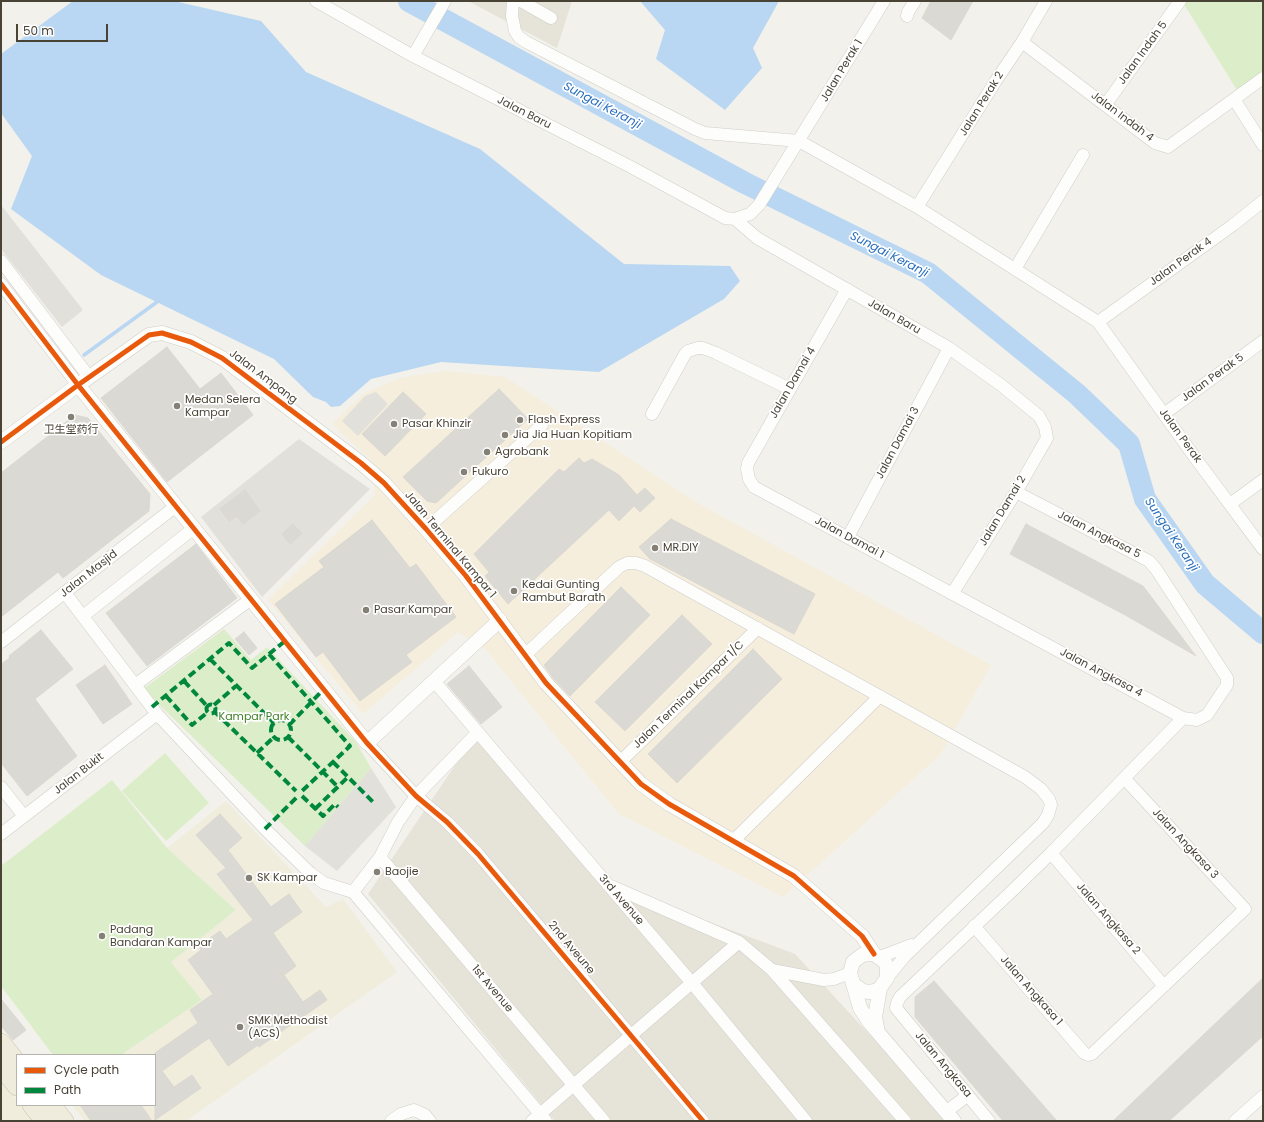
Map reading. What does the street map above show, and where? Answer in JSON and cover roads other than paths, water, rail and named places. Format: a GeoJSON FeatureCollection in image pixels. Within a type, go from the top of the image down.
{"type":"FeatureCollection","features":[{"type":"Feature","properties":{"kind":"highway"},"geometry":{"type":"LineString","coordinates":[[1,1043],[16,1061]]}},
{"type":"Feature","properties":{"kind":"highway"},"geometry":{"type":"LineString","coordinates":[[1,1066],[16,1085]]}},
{"type":"Feature","properties":{"kind":"highway"},"geometry":{"type":"LineString","coordinates":[[33,1106],[45,1121]]}},
{"type":"Feature","properties":{"kind":"highway"},"geometry":{"type":"LineString","coordinates":[[52,1106],[64,1121]]}},
{"type":"Feature","properties":{"kind":"street","name":"Jalan Baru"},"geometry":{"type":"LineString","coordinates":[[316,1],[413,56],[631,167],[725,218],[735,219],[756,238],[949,348],[1001,385],[1039,416],[1046,426]]}},
{"type":"Feature","properties":{"kind":"street"},"geometry":{"type":"LineString","coordinates":[[413,56],[445,1]]}},
{"type":"Feature","properties":{"kind":"street"},"geometry":{"type":"LineString","coordinates":[[513,1],[512,16],[515,31],[519,37],[526,42],[705,133],[799,141],[917,207],[1098,322]]}},
{"type":"Feature","properties":{"kind":"street"},"geometry":{"type":"LineString","coordinates":[[520,1],[551,18]]}},
{"type":"Feature","properties":{"kind":"street","name":"Jalan Perak 1"},"geometry":{"type":"LineString","coordinates":[[799,141],[884,1]]}},
{"type":"Feature","properties":{"kind":"street"},"geometry":{"type":"LineString","coordinates":[[907,16],[914,1]]}},
{"type":"Feature","properties":{"kind":"street","name":"Jalan Perak 2"},"geometry":{"type":"LineString","coordinates":[[917,207],[995,82],[1022,42],[1046,1]]}},
{"type":"Feature","properties":{"kind":"street","name":"Jalan Indah 5"},"geometry":{"type":"LineString","coordinates":[[1106,104],[1180,1]]}},
{"type":"Feature","properties":{"kind":"street","name":"Jalan Indah 4"},"geometry":{"type":"LineString","coordinates":[[1022,42],[1106,104],[1155,143],[1168,147],[1263,78]]}},
{"type":"Feature","properties":{"kind":"street"},"geometry":{"type":"LineString","coordinates":[[1234,99],[1263,145]]}},
{"type":"Feature","properties":{"kind":"street"},"geometry":{"type":"LineString","coordinates":[[735,219],[750,214],[759,205],[799,141]]}},
{"type":"Feature","properties":{"kind":"street"},"geometry":{"type":"LineString","coordinates":[[1015,269],[1083,155]]}},
{"type":"Feature","properties":{"kind":"street","name":"Jalan Perak 4"},"geometry":{"type":"LineString","coordinates":[[1098,322],[1233,225],[1263,201]]}},
{"type":"Feature","properties":{"kind":"street"},"geometry":{"type":"LineString","coordinates":[[1,261],[84,381],[176,506],[367,743],[500,620]]}},
{"type":"Feature","properties":{"kind":"street"},"geometry":{"type":"LineString","coordinates":[[1,284],[84,381]]}},
{"type":"Feature","properties":{"kind":"street","name":"Jalan Damai 4"},"geometry":{"type":"LineString","coordinates":[[749,479],[747,469],[748,463],[847,289]]}},
{"type":"Feature","properties":{"kind":"street","name":"Jalan Perak"},"geometry":{"type":"LineString","coordinates":[[1098,322],[1263,549]]}},
{"type":"Feature","properties":{"kind":"street","name":"Jalan Ampang"},"geometry":{"type":"LineString","coordinates":[[1,442],[149,335],[162,332],[191,342],[222,358],[361,463],[384,483]]}},
{"type":"Feature","properties":{"kind":"street","name":"Jalan Perak 5"},"geometry":{"type":"LineString","coordinates":[[1164,414],[1263,341]]}},
{"type":"Feature","properties":{"kind":"street"},"geometry":{"type":"LineString","coordinates":[[652,414],[685,354],[688,351],[698,348],[703,348],[716,353],[790,390]]}},
{"type":"Feature","properties":{"kind":"street","name":"Jalan Damai 3"},"geometry":{"type":"LineString","coordinates":[[848,537],[949,348]]}},
{"type":"Feature","properties":{"kind":"street"},"geometry":{"type":"LineString","coordinates":[[426,529],[542,425]]}},
{"type":"Feature","properties":{"kind":"street","name":"Jalan Damai 2"},"geometry":{"type":"LineString","coordinates":[[952,594],[1016,492],[1047,438],[1046,426]]}},
{"type":"Feature","properties":{"kind":"street","name":"Jalan Damai 1"},"geometry":{"type":"LineString","coordinates":[[749,479],[754,486],[952,594]]}},
{"type":"Feature","properties":{"kind":"street"},"geometry":{"type":"LineString","coordinates":[[1230,504],[1263,480]]}},
{"type":"Feature","properties":{"kind":"street","name":"Jalan Terminal Kampar 1"},"geometry":{"type":"LineString","coordinates":[[384,483],[466,576],[546,683],[641,784],[670,804],[733,842],[794,876],[843,921],[862,936],[877,956]]}},
{"type":"Feature","properties":{"kind":"street","name":"Jalan Angkasa 5"},"geometry":{"type":"LineString","coordinates":[[1016,492],[1149,561],[1156,569],[1227,678],[1227,685],[1207,715],[1197,720],[1183,718]]}},
{"type":"Feature","properties":{"kind":"street","name":"Jalan Masjid"},"geometry":{"type":"LineString","coordinates":[[1,642],[176,506]]}},
{"type":"Feature","properties":{"kind":"street"},"geometry":{"type":"LineString","coordinates":[[83,616],[194,528]]}},
{"type":"Feature","properties":{"kind":"street"},"geometry":{"type":"LineString","coordinates":[[525,656],[619,566],[627,563],[636,563],[645,566],[1025,776],[1041,789],[1049,799],[1051,805],[1048,815],[1043,823],[918,943],[894,967],[884,983],[875,991],[863,991],[852,979],[824,980],[772,970]]}},
{"type":"Feature","properties":{"kind":"street"},"geometry":{"type":"LineString","coordinates":[[65,593],[157,714],[264,829],[310,873],[324,883],[354,892],[539,1119],[574,1085],[739,942]]}},
{"type":"Feature","properties":{"kind":"street","name":"Jalan Angkasa 4"},"geometry":{"type":"LineString","coordinates":[[952,594],[1183,718]]}},
{"type":"Feature","properties":{"kind":"street"},"geometry":{"type":"LineString","coordinates":[[135,685],[251,598]]}},
{"type":"Feature","properties":{"kind":"street","name":"Jalan Terminal Kampar 1/C"},"geometry":{"type":"LineString","coordinates":[[620,762],[758,628]]}},
{"type":"Feature","properties":{"kind":"street","name":"3rd Avenue"},"geometry":{"type":"LineString","coordinates":[[434,682],[692,983],[806,1121]]}},
{"type":"Feature","properties":{"kind":"street"},"geometry":{"type":"LineString","coordinates":[[733,842],[880,696]]}},
{"type":"Feature","properties":{"kind":"street","name":"Jalan Bukit"},"geometry":{"type":"LineString","coordinates":[[1,834],[157,714]]}},
{"type":"Feature","properties":{"kind":"street"},"geometry":{"type":"LineString","coordinates":[[974,926],[1051,853],[1183,718]]}},
{"type":"Feature","properties":{"kind":"street"},"geometry":{"type":"LineString","coordinates":[[354,892],[380,857],[398,822],[416,796],[477,733]]}},
{"type":"Feature","properties":{"kind":"street","name":"2nd Aveune"},"geometry":{"type":"LineString","coordinates":[[367,743],[416,796],[447,822],[478,854],[703,1121]]}},
{"type":"Feature","properties":{"kind":"street","name":"Jalan Angkasa 3"},"geometry":{"type":"LineString","coordinates":[[1125,779],[1245,909],[1164,986]]}},
{"type":"Feature","properties":{"kind":"street"},"geometry":{"type":"LineString","coordinates":[[1,787],[24,816]]}},
{"type":"Feature","properties":{"kind":"street","name":"Jalan Angkasa 2"},"geometry":{"type":"LineString","coordinates":[[1051,853],[1164,986]]}},
{"type":"Feature","properties":{"kind":"street","name":"1st Avenue"},"geometry":{"type":"LineString","coordinates":[[380,857],[604,1121]]}},
{"type":"Feature","properties":{"kind":"street"},"geometry":{"type":"LineString","coordinates":[[608,884],[739,942],[772,970],[906,1121]]}},
{"type":"Feature","properties":{"kind":"street"},"geometry":{"type":"LineString","coordinates":[[843,921],[856,948],[857,958]]}},
{"type":"Feature","properties":{"kind":"street","name":"Jalan Angkasa"},"geometry":{"type":"LineString","coordinates":[[974,926],[900,997],[896,1008],[989,1121]]}},
{"type":"Feature","properties":{"kind":"street","name":"Jalan Angkasa 1"},"geometry":{"type":"LineString","coordinates":[[974,926],[1084,1053],[1088,1055],[1092,1054],[1164,986]]}},
{"type":"Feature","properties":{"kind":"street"},"geometry":{"type":"LineString","coordinates":[[918,943],[893,953],[877,956],[862,955],[857,958],[850,967],[860,1008],[869,1022],[950,1117],[968,1095]]}},
{"type":"Feature","properties":{"kind":"street"},"geometry":{"type":"LineString","coordinates":[[877,956],[887,966],[875,1017],[878,1032]]}},
{"type":"Feature","properties":{"kind":"street"},"geometry":{"type":"LineString","coordinates":[[1235,1121],[1263,1096]]}},
{"type":"Feature","properties":{"kind":"street"},"geometry":{"type":"LineString","coordinates":[[391,1121],[401,1114],[414,1110],[425,1115],[430,1121]]}},
{"type":"Feature","properties":{"kind":"water"},"geometry":{"type":"Polygon","coordinates":[[[73,1],[174,1],[261,21],[306,72],[480,149],[624,264],[730,266],[740,281],[724,299],[599,372],[441,362],[371,379],[340,406],[331,407],[326,402],[313,397],[274,359],[101,275],[11,209],[32,156],[1,113],[1,54],[73,1]]]}},
{"type":"Feature","properties":{"kind":"water"},"geometry":{"type":"Polygon","coordinates":[[[640,1],[779,1],[753,48],[762,68],[725,110],[656,59],[665,30],[640,1]]]}},
{"type":"Feature","properties":{"kind":"waterway","name":"Sungai Keranji"},"geometry":{"type":"LineString","coordinates":[[409,1],[745,183],[928,273],[1077,394],[1129,444],[1145,499],[1205,584],[1263,633]]}},
{"type":"Feature","properties":{"kind":"waterway"},"geometry":{"type":"LineString","coordinates":[[84,355],[157,302]]}},
{"type":"Feature","properties":{"kind":"place","name":"Medan Selera Kampar"},"geometry":{"type":"Point","coordinates":[177,406]}},
{"type":"Feature","properties":{"kind":"place","name":"卫生堂药行"},"geometry":{"type":"Point","coordinates":[71,417]}},
{"type":"Feature","properties":{"kind":"place","name":"Flash Express"},"geometry":{"type":"Point","coordinates":[520,420]}},
{"type":"Feature","properties":{"kind":"place","name":"Pasar Khinzir"},"geometry":{"type":"Point","coordinates":[394,424]}},
{"type":"Feature","properties":{"kind":"place","name":"Jia Jia Huan Kopitiam"},"geometry":{"type":"Point","coordinates":[505,435]}},
{"type":"Feature","properties":{"kind":"place","name":"Agrobank"},"geometry":{"type":"Point","coordinates":[487,452]}},
{"type":"Feature","properties":{"kind":"place","name":"Fukuro"},"geometry":{"type":"Point","coordinates":[464,472]}},
{"type":"Feature","properties":{"kind":"place","name":"MR.DIY"},"geometry":{"type":"Point","coordinates":[655,548]}},
{"type":"Feature","properties":{"kind":"place","name":"Kedai Gunting Rambut Barath"},"geometry":{"type":"Point","coordinates":[514,591]}},
{"type":"Feature","properties":{"kind":"place","name":"Pasar Kampar"},"geometry":{"type":"Point","coordinates":[366,610]}},
{"type":"Feature","properties":{"kind":"place","name":"Baojie"},"geometry":{"type":"Point","coordinates":[377,872]}},
{"type":"Feature","properties":{"kind":"place","name":"SK Kampar"},"geometry":{"type":"Point","coordinates":[249,878]}},
{"type":"Feature","properties":{"kind":"place","name":"Padang Bandaran Kampar"},"geometry":{"type":"Point","coordinates":[102,936]}},
{"type":"Feature","properties":{"kind":"place","name":"SMK Methodist (ACS)"},"geometry":{"type":"Point","coordinates":[240,1027]}},
{"type":"Feature","properties":{"kind":"park label","name":"Kampar Park"},"geometry":{"type":"Point","coordinates":[254,717]}}]}
